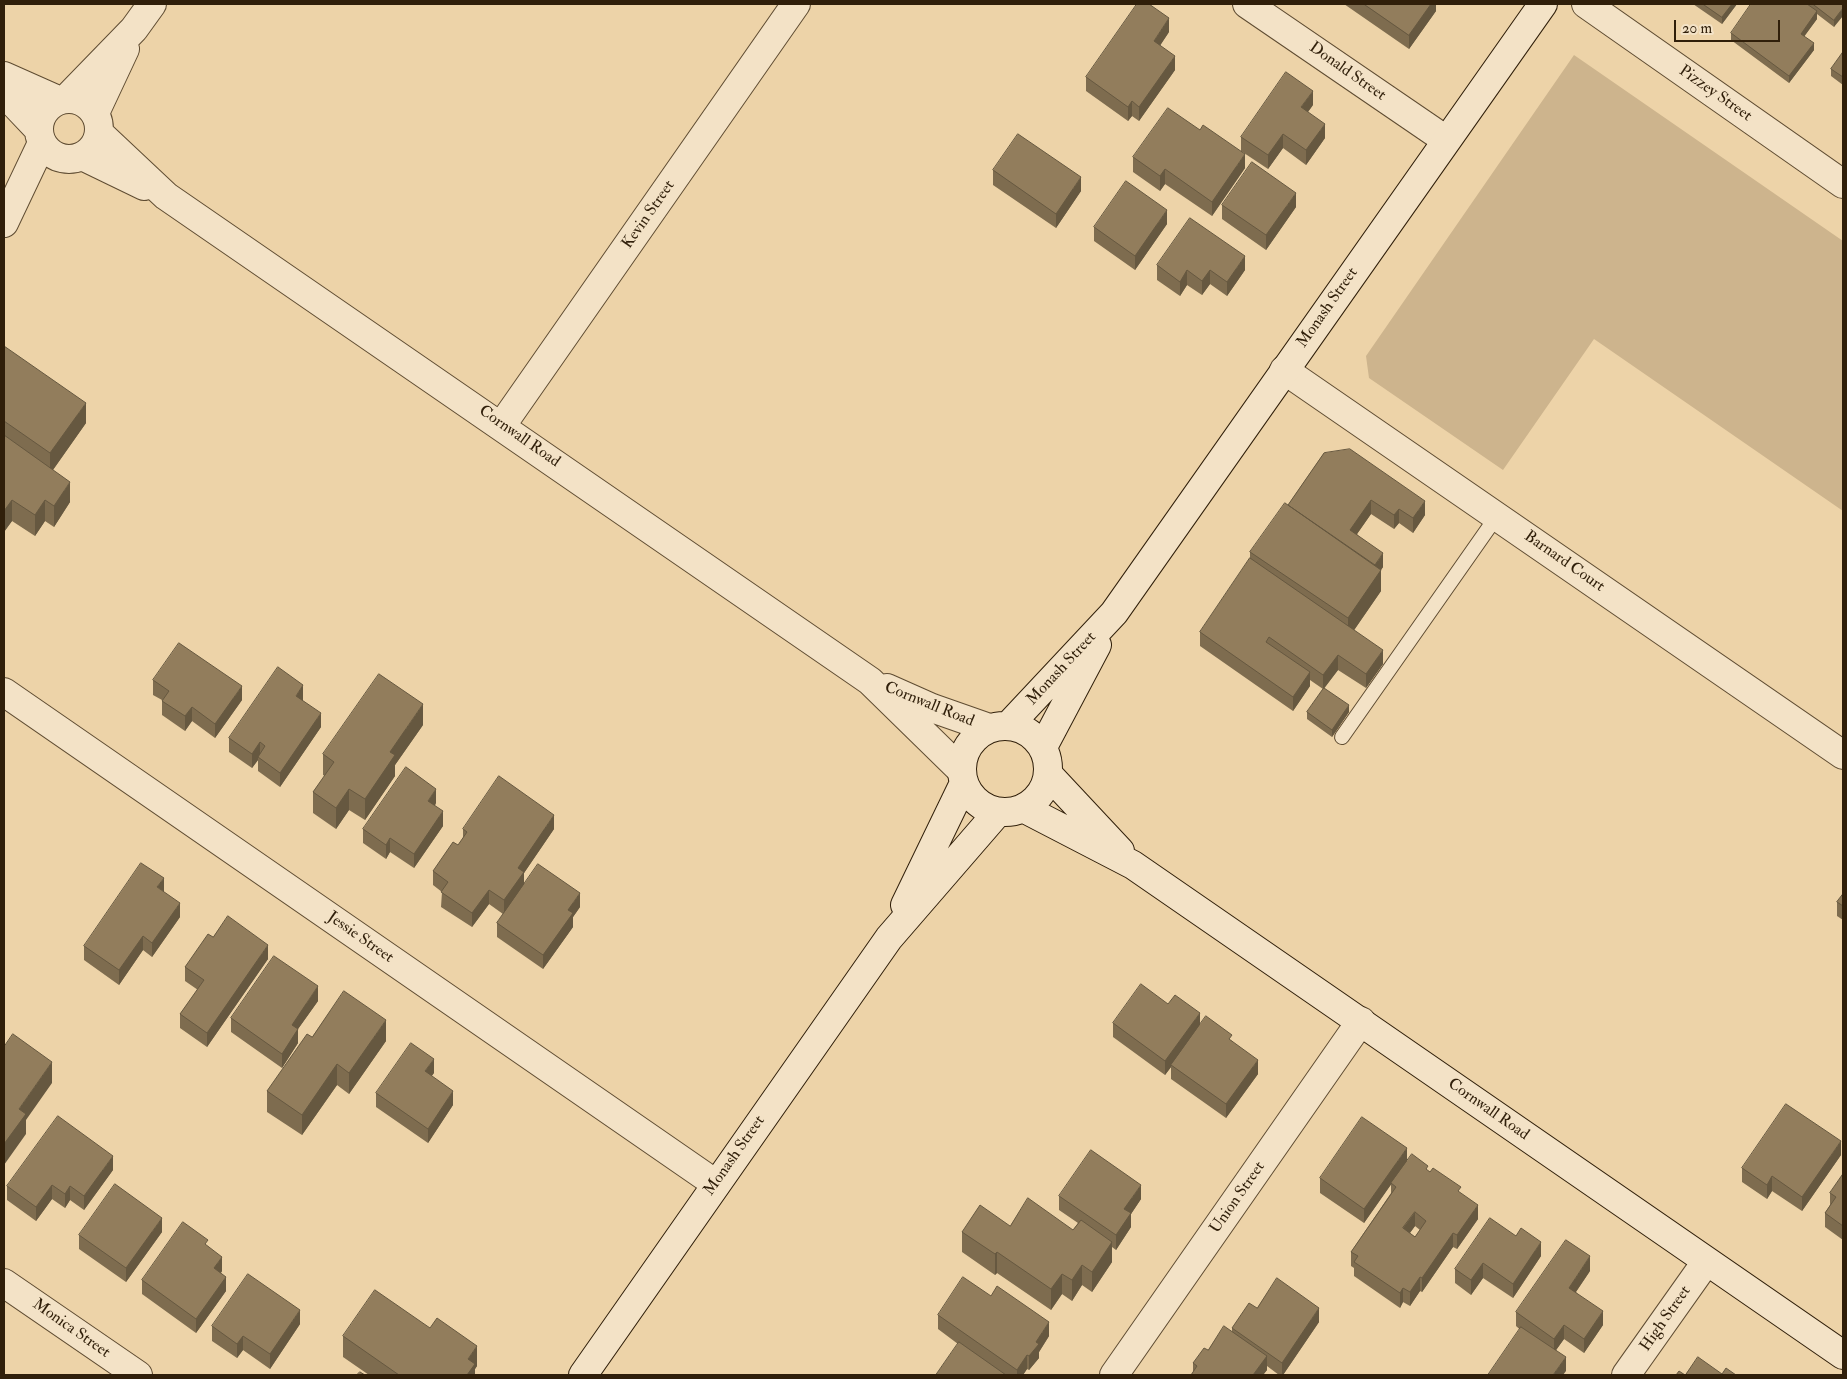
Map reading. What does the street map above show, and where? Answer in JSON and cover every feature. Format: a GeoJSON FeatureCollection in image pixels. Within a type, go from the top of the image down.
{"type":"FeatureCollection","features":[{"type":"Feature","properties":{"kind":"street"},"geometry":{"type":"LineString","coordinates":[[134,29],[97,123],[94,147],[74,158],[4,223],[40,136],[44,112],[63,99],[134,29],[152,4]]}},
{"type":"Feature","properties":{"kind":"street","name":"Kevin Street"},"geometry":{"type":"LineString","coordinates":[[502,425],[796,4]]}},
{"type":"Feature","properties":{"kind":"street","name":"Donald Street"},"geometry":{"type":"LineString","coordinates":[[1247,4],[1446,140]]}},
{"type":"Feature","properties":{"kind":"street","name":"Monash Street"},"geometry":{"type":"LineString","coordinates":[[1043,748],[1114,613],[1543,4]]}},
{"type":"Feature","properties":{"kind":"street","name":"Pizzey Street"},"geometry":{"type":"LineString","coordinates":[[1586,4],[1843,184]]}},
{"type":"Feature","properties":{"kind":"street"},"geometry":{"type":"LineString","coordinates":[[4,76],[63,99],[84,102],[97,123]]}},
{"type":"Feature","properties":{"kind":"street"},"geometry":{"type":"LineString","coordinates":[[4,93],[40,136],[51,154],[74,158]]}},
{"type":"Feature","properties":{"kind":"street","name":"Cornwall Road"},"geometry":{"type":"LineString","coordinates":[[97,123],[166,196]]}},
{"type":"Feature","properties":{"kind":"street","name":"Cornwall Road"},"geometry":{"type":"LineString","coordinates":[[74,158],[166,196],[502,425],[870,681],[932,708],[999,727]]}},
{"type":"Feature","properties":{"kind":"street","name":"Barnard Court"},"geometry":{"type":"LineString","coordinates":[[1284,370],[1843,755]]}},
{"type":"Feature","properties":{"kind":"street","name":"Monash Street"},"geometry":{"type":"LineString","coordinates":[[999,727],[1114,613]]}},
{"type":"Feature","properties":{"kind":"street","name":"Cornwall Road"},"geometry":{"type":"LineString","coordinates":[[870,681],[962,777]]}},
{"type":"Feature","properties":{"kind":"street","name":"Jessie Street"},"geometry":{"type":"LineString","coordinates":[[4,692],[716,1184]]}},
{"type":"Feature","properties":{"kind":"street"},"geometry":{"type":"LineString","coordinates":[[999,727],[1028,732],[1043,748],[1047,756],[1048,774],[1040,794],[1011,810],[980,804],[970,796],[962,777],[963,757],[969,745],[978,735],[999,727]]}},
{"type":"Feature","properties":{"kind":"street","name":"Cornwall Road"},"geometry":{"type":"LineString","coordinates":[[1048,774],[1133,865]]}},
{"type":"Feature","properties":{"kind":"street","name":"Monash Street"},"geometry":{"type":"LineString","coordinates":[[888,938],[962,777]]}},
{"type":"Feature","properties":{"kind":"street","name":"Cornwall Road"},"geometry":{"type":"LineString","coordinates":[[1011,810],[1133,865],[1843,1355]]}},
{"type":"Feature","properties":{"kind":"street","name":"Monash Street"},"geometry":{"type":"LineString","coordinates":[[583,1375],[888,938],[1011,810]]}},
{"type":"Feature","properties":{"kind":"street","name":"Union Street"},"geometry":{"type":"LineString","coordinates":[[1114,1375],[1361,1021]]}},
{"type":"Feature","properties":{"kind":"street","name":"High Street"},"geometry":{"type":"LineString","coordinates":[[1626,1375],[1706,1262]]}},
{"type":"Feature","properties":{"kind":"street","name":"Monica Street"},"geometry":{"type":"LineString","coordinates":[[4,1283],[138,1375]]}},
{"type":"Feature","properties":{"kind":"lane"},"geometry":{"type":"LineString","coordinates":[[1342,737],[1497,516]]}},
{"type":"Feature","properties":{"kind":"shaded area"},"geometry":{"type":"Polygon","coordinates":[[[1574,55],[1843,241],[1843,511],[1594,339],[1503,470],[1369,378],[1366,356],[1574,55]]]}},
{"type":"Feature","properties":{"kind":"building"},"geometry":{"type":"Polygon","coordinates":[[[1137,4],[1149,4],[1169,18],[1154,41],[1175,56],[1139,107],[1132,101],[1128,107],[1086,77],[1137,4]]]}},
{"type":"Feature","properties":{"kind":"building"},"geometry":{"type":"Polygon","coordinates":[[[1364,4],[1431,4],[1409,35],[1364,4]]]}},
{"type":"Feature","properties":{"kind":"building"},"geometry":{"type":"Polygon","coordinates":[[[1703,4],[1732,4],[1722,17],[1703,4]]]}},
{"type":"Feature","properties":{"kind":"building"},"geometry":{"type":"Polygon","coordinates":[[[1751,4],[1807,4],[1817,11],[1801,34],[1814,43],[1789,76],[1731,33],[1751,4]]]}},
{"type":"Feature","properties":{"kind":"building"},"geometry":{"type":"Polygon","coordinates":[[[1813,4],[1843,4],[1843,8],[1834,20],[1813,4]]]}},
{"type":"Feature","properties":{"kind":"building"},"geometry":{"type":"Polygon","coordinates":[[[1843,52],[1843,77],[1831,69],[1843,52]]]}},
{"type":"Feature","properties":{"kind":"building"},"geometry":{"type":"Polygon","coordinates":[[[1286,72],[1313,91],[1301,107],[1325,124],[1306,150],[1283,134],[1268,155],[1241,137],[1286,72]]]}},
{"type":"Feature","properties":{"kind":"building"},"geometry":{"type":"Polygon","coordinates":[[[1168,108],[1200,130],[1203,125],[1245,154],[1212,202],[1165,169],[1160,176],[1133,157],[1168,108]]]}},
{"type":"Feature","properties":{"kind":"building"},"geometry":{"type":"Polygon","coordinates":[[[1018,134],[1081,177],[1056,214],[993,170],[1018,134]]]}},
{"type":"Feature","properties":{"kind":"building"},"geometry":{"type":"Polygon","coordinates":[[[1252,162],[1296,193],[1266,235],[1222,205],[1252,162]]]}},
{"type":"Feature","properties":{"kind":"building"},"geometry":{"type":"Polygon","coordinates":[[[1126,181],[1167,210],[1135,256],[1094,227],[1126,181]]]}},
{"type":"Feature","properties":{"kind":"building"},"geometry":{"type":"Polygon","coordinates":[[[1190,218],[1245,256],[1227,282],[1210,270],[1202,281],[1187,270],[1180,282],[1157,265],[1190,218]]]}},
{"type":"Feature","properties":{"kind":"building"},"geometry":{"type":"Polygon","coordinates":[[[4,346],[86,403],[50,453],[4,421],[4,346]]]}},
{"type":"Feature","properties":{"kind":"building"},"geometry":{"type":"Polygon","coordinates":[[[4,435],[70,482],[54,506],[45,500],[35,515],[12,500],[4,511],[4,435]]]}},
{"type":"Feature","properties":{"kind":"building"},"geometry":{"type":"Polygon","coordinates":[[[1350,449],[1425,501],[1413,518],[1399,509],[1394,515],[1371,500],[1350,530],[1383,553],[1375,565],[1288,505],[1324,453],[1350,449]]]}},
{"type":"Feature","properties":{"kind":"building"},"geometry":{"type":"Polygon","coordinates":[[[1285,503],[1381,570],[1348,618],[1250,552],[1285,503]]]}},
{"type":"Feature","properties":{"kind":"building"},"geometry":{"type":"Polygon","coordinates":[[[1250,558],[1383,650],[1366,674],[1338,655],[1323,675],[1269,637],[1266,642],[1310,672],[1293,697],[1200,632],[1250,558]]]}},
{"type":"Feature","properties":{"kind":"building"},"geometry":{"type":"Polygon","coordinates":[[[179,643],[242,686],[215,724],[192,707],[185,716],[162,701],[169,691],[153,680],[179,643]]]}},
{"type":"Feature","properties":{"kind":"building"},"geometry":{"type":"Polygon","coordinates":[[[278,667],[303,685],[296,696],[321,713],[280,773],[258,757],[265,746],[260,742],[252,754],[229,738],[278,667]]]}},
{"type":"Feature","properties":{"kind":"building"},"geometry":{"type":"Polygon","coordinates":[[[379,674],[423,704],[390,752],[395,755],[365,799],[349,789],[336,808],[313,792],[334,762],[323,754],[379,674]]]}},
{"type":"Feature","properties":{"kind":"building"},"geometry":{"type":"Polygon","coordinates":[[[1324,688],[1349,705],[1332,730],[1307,712],[1324,688]]]}},
{"type":"Feature","properties":{"kind":"building"},"geometry":{"type":"Polygon","coordinates":[[[406,767],[436,789],[428,801],[443,811],[414,854],[390,838],[386,845],[363,829],[406,767]]]}},
{"type":"Feature","properties":{"kind":"building"},"geometry":{"type":"Polygon","coordinates":[[[499,776],[554,815],[518,868],[524,872],[504,900],[489,890],[472,913],[441,892],[448,882],[433,871],[453,842],[458,845],[467,832],[463,829],[499,776]]]}},
{"type":"Feature","properties":{"kind":"building"},"geometry":{"type":"Polygon","coordinates":[[[141,863],[164,878],[157,887],[180,903],[152,943],[143,936],[119,970],[84,946],[141,863]]]}},
{"type":"Feature","properties":{"kind":"building"},"geometry":{"type":"Polygon","coordinates":[[[538,864],[580,893],[568,910],[573,913],[543,955],[497,923],[538,864]]]}},
{"type":"Feature","properties":{"kind":"building"},"geometry":{"type":"Polygon","coordinates":[[[1843,894],[1843,906],[1837,902],[1843,894]]]}},
{"type":"Feature","properties":{"kind":"building"},"geometry":{"type":"Polygon","coordinates":[[[228,916],[268,945],[207,1033],[180,1014],[204,980],[185,967],[208,934],[213,937],[228,916]]]}},
{"type":"Feature","properties":{"kind":"building"},"geometry":{"type":"Polygon","coordinates":[[[274,956],[318,986],[292,1025],[298,1029],[282,1054],[231,1018],[274,956]]]}},
{"type":"Feature","properties":{"kind":"building"},"geometry":{"type":"Polygon","coordinates":[[[1141,984],[1168,1004],[1175,995],[1200,1013],[1165,1061],[1113,1023],[1141,984]]]}},
{"type":"Feature","properties":{"kind":"building"},"geometry":{"type":"Polygon","coordinates":[[[344,991],[386,1020],[349,1073],[337,1064],[302,1115],[267,1091],[307,1034],[312,1037],[344,991]]]}},
{"type":"Feature","properties":{"kind":"building"},"geometry":{"type":"Polygon","coordinates":[[[1206,1016],[1232,1035],[1229,1039],[1258,1060],[1226,1104],[1171,1065],[1206,1016]]]}},
{"type":"Feature","properties":{"kind":"building"},"geometry":{"type":"Polygon","coordinates":[[[13,1034],[52,1062],[19,1109],[26,1114],[4,1144],[4,1047],[13,1034]]]}},
{"type":"Feature","properties":{"kind":"building"},"geometry":{"type":"Polygon","coordinates":[[[411,1043],[434,1059],[425,1071],[453,1091],[428,1129],[376,1093],[411,1043]]]}},
{"type":"Feature","properties":{"kind":"building"},"geometry":{"type":"Polygon","coordinates":[[[1786,1104],[1841,1141],[1802,1197],[1772,1176],[1767,1185],[1742,1168],[1786,1104]]]}},
{"type":"Feature","properties":{"kind":"building"},"geometry":{"type":"Polygon","coordinates":[[[58,1116],[113,1156],[84,1196],[70,1186],[65,1194],[52,1185],[36,1207],[7,1186],[58,1116]]]}},
{"type":"Feature","properties":{"kind":"building"},"geometry":{"type":"Polygon","coordinates":[[[1362,1117],[1407,1148],[1364,1209],[1320,1178],[1362,1117]]]}},
{"type":"Feature","properties":{"kind":"building"},"geometry":{"type":"Polygon","coordinates":[[[1091,1150],[1141,1185],[1124,1209],[1131,1213],[1116,1235],[1059,1196],[1091,1150]]]}},
{"type":"Feature","properties":{"kind":"building"},"geometry":{"type":"Polygon","coordinates":[[[1412,1154],[1428,1166],[1426,1169],[1430,1172],[1433,1168],[1461,1187],[1458,1191],[1478,1205],[1457,1235],[1453,1233],[1410,1292],[1403,1288],[1400,1293],[1354,1262],[1358,1256],[1351,1252],[1396,1187],[1391,1183],[1412,1154]],[[1415,1212],[1403,1228],[1415,1237],[1426,1221],[1415,1212]]]}},
{"type":"Feature","properties":{"kind":"building"},"geometry":{"type":"Polygon","coordinates":[[[1843,1174],[1843,1226],[1825,1213],[1836,1197],[1830,1193],[1843,1174]]]}},
{"type":"Feature","properties":{"kind":"building"},"geometry":{"type":"Polygon","coordinates":[[[115,1184],[162,1218],[126,1268],[79,1235],[115,1184]]]}},
{"type":"Feature","properties":{"kind":"building"},"geometry":{"type":"Polygon","coordinates":[[[1028,1198],[1073,1230],[1081,1220],[1112,1242],[1092,1272],[1082,1265],[1072,1280],[1062,1274],[1051,1289],[997,1252],[995,1254],[962,1232],[980,1205],[1010,1226],[1028,1198]]]}},
{"type":"Feature","properties":{"kind":"building"},"geometry":{"type":"Polygon","coordinates":[[[1490,1218],[1516,1236],[1521,1228],[1541,1242],[1513,1284],[1483,1263],[1471,1280],[1455,1269],[1490,1218]]]}},
{"type":"Feature","properties":{"kind":"building"},"geometry":{"type":"Polygon","coordinates":[[[183,1222],[208,1240],[205,1244],[222,1257],[214,1268],[226,1277],[196,1319],[142,1280],[183,1222]]]}},
{"type":"Feature","properties":{"kind":"building"},"geometry":{"type":"Polygon","coordinates":[[[1566,1240],[1590,1256],[1569,1288],[1603,1311],[1584,1339],[1564,1325],[1554,1339],[1516,1312],[1566,1240]]]}},
{"type":"Feature","properties":{"kind":"building"},"geometry":{"type":"Polygon","coordinates":[[[248,1274],[300,1310],[270,1354],[243,1336],[237,1344],[212,1326],[248,1274]]]}},
{"type":"Feature","properties":{"kind":"building"},"geometry":{"type":"Polygon","coordinates":[[[963,1277],[991,1296],[997,1286],[1049,1322],[1036,1342],[1039,1344],[1029,1356],[1027,1355],[1017,1370],[938,1315],[963,1277]]]}},
{"type":"Feature","properties":{"kind":"building"},"geometry":{"type":"Polygon","coordinates":[[[1277,1278],[1319,1308],[1282,1363],[1232,1328],[1249,1303],[1257,1308],[1277,1278]]]}},
{"type":"Feature","properties":{"kind":"building"},"geometry":{"type":"Polygon","coordinates":[[[375,1290],[430,1328],[437,1318],[477,1346],[468,1359],[475,1364],[467,1375],[399,1375],[343,1336],[375,1290]]]}},
{"type":"Feature","properties":{"kind":"building"},"geometry":{"type":"Polygon","coordinates":[[[1224,1326],[1267,1356],[1253,1375],[1191,1375],[1197,1366],[1193,1363],[1204,1348],[1208,1350],[1224,1326]]]}},
{"type":"Feature","properties":{"kind":"building"},"geometry":{"type":"Polygon","coordinates":[[[1521,1327],[1566,1357],[1553,1375],[1488,1375],[1521,1327]]]}},
{"type":"Feature","properties":{"kind":"building"},"geometry":{"type":"Polygon","coordinates":[[[959,1342],[1006,1375],[936,1375],[959,1342]]]}},
{"type":"Feature","properties":{"kind":"building"},"geometry":{"type":"Polygon","coordinates":[[[1698,1357],[1722,1374],[1726,1368],[1736,1375],[1685,1375],[1698,1357]]]}},
{"type":"Feature","properties":{"kind":"building"},"geometry":{"type":"Polygon","coordinates":[[[1679,1371],[1685,1375],[1676,1375],[1679,1371]]]}}]}
